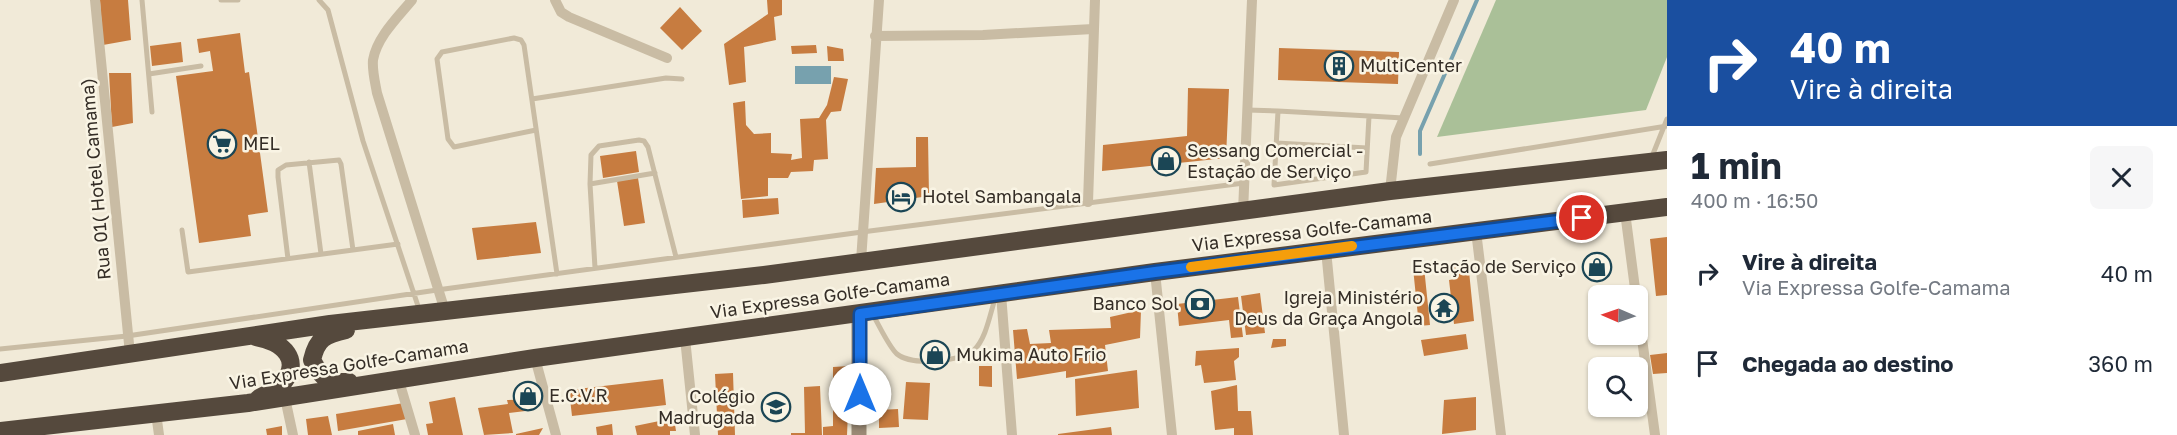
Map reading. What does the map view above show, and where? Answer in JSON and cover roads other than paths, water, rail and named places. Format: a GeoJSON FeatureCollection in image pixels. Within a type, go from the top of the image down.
{"type":"FeatureCollection","features":[{"type":"Feature","properties":{"kind":"highway","name":"Via Expressa Golfe-Camama"},"geometry":{"type":"LineString","coordinates":[[0,373],[129,345],[245,335],[764,275],[1390,191],[1658,161]]}},
{"type":"Feature","properties":{"kind":"highway","name":"Via Expressa Golfe-Camama"},"geometry":{"type":"LineString","coordinates":[[11,432],[285,398],[535,358],[1155,272],[1667,207]]}},
{"type":"Feature","properties":{"kind":"highway"},"geometry":{"type":"LineString","coordinates":[[419,314],[325,336],[315,346],[312,360],[320,375],[331,381],[346,383],[422,375]]}},
{"type":"Feature","properties":{"kind":"highway"},"geometry":{"type":"LineString","coordinates":[[245,335],[273,341],[286,349],[291,362],[288,374],[280,386],[248,403]]}},
{"type":"Feature","properties":{"kind":"street","name":"Rua 01( Hotel Camama)"},"geometry":{"type":"LineString","coordinates":[[95,0],[129,345]]}},
{"type":"Feature","properties":{"kind":"street"},"geometry":{"type":"LineString","coordinates":[[412,0],[388,30],[377,49],[373,61],[374,75],[445,311]]}},
{"type":"Feature","properties":{"kind":"street"},"geometry":{"type":"LineString","coordinates":[[555,0],[561,12],[569,17],[667,58]]}},
{"type":"Feature","properties":{"kind":"street"},"geometry":{"type":"LineString","coordinates":[[861,261],[879,0]]}},
{"type":"Feature","properties":{"kind":"street"},"geometry":{"type":"LineString","coordinates":[[1088,202],[1095,0]]}},
{"type":"Feature","properties":{"kind":"street"},"geometry":{"type":"LineString","coordinates":[[1243,212],[1252,0]]}},
{"type":"Feature","properties":{"kind":"street"},"geometry":{"type":"LineString","coordinates":[[1390,191],[1393,156],[1403,118],[1454,0]]}},
{"type":"Feature","properties":{"kind":"street"},"geometry":{"type":"LineString","coordinates":[[875,36],[983,35],[1093,29]]}},
{"type":"Feature","properties":{"kind":"street"},"geometry":{"type":"LineString","coordinates":[[1624,212],[1634,285]]}},
{"type":"Feature","properties":{"kind":"street"},"geometry":{"type":"LineString","coordinates":[[1476,231],[1502,435]]}},
{"type":"Feature","properties":{"kind":"street"},"geometry":{"type":"LineString","coordinates":[[1326,250],[1344,435]]}},
{"type":"Feature","properties":{"kind":"street"},"geometry":{"type":"LineString","coordinates":[[1155,272],[1172,435]]}},
{"type":"Feature","properties":{"kind":"street"},"geometry":{"type":"LineString","coordinates":[[999,294],[1012,435]]}},
{"type":"Feature","properties":{"kind":"street"},"geometry":{"type":"LineString","coordinates":[[859,435],[865,313]]}},
{"type":"Feature","properties":{"kind":"street"},"geometry":{"type":"LineString","coordinates":[[685,338],[695,435]]}},
{"type":"Feature","properties":{"kind":"street"},"geometry":{"type":"LineString","coordinates":[[1643,345],[1655,435]]}},
{"type":"Feature","properties":{"kind":"street"},"geometry":{"type":"LineString","coordinates":[[535,358],[556,435]]}},
{"type":"Feature","properties":{"kind":"street"},"geometry":{"type":"LineString","coordinates":[[399,381],[415,435]]}},
{"type":"Feature","properties":{"kind":"street"},"geometry":{"type":"LineString","coordinates":[[285,398],[293,435]]}},
{"type":"Feature","properties":{"kind":"street"},"geometry":{"type":"LineString","coordinates":[[156,413],[159,435]]}},
{"type":"Feature","properties":{"kind":"lane"},"geometry":{"type":"LineString","coordinates":[[142,0],[152,112]]}},
{"type":"Feature","properties":{"kind":"lane"},"geometry":{"type":"LineString","coordinates":[[221,0],[238,0]]}},
{"type":"Feature","properties":{"kind":"lane"},"geometry":{"type":"LineString","coordinates":[[319,0],[328,10],[363,141],[419,314]]}},
{"type":"Feature","properties":{"kind":"lane"},"geometry":{"type":"LineString","coordinates":[[536,130],[454,147],[448,139],[437,60],[442,52],[514,38],[520,40],[524,45],[557,274]]}},
{"type":"Feature","properties":{"kind":"lane"},"geometry":{"type":"LineString","coordinates":[[149,74],[201,66]]}},
{"type":"Feature","properties":{"kind":"lane"},"geometry":{"type":"LineString","coordinates":[[532,99],[666,78],[682,79]]}},
{"type":"Feature","properties":{"kind":"lane"},"geometry":{"type":"LineString","coordinates":[[1247,110],[1403,118]]}},
{"type":"Feature","properties":{"kind":"lane"},"geometry":{"type":"LineString","coordinates":[[1278,111],[1274,185],[1366,172],[1369,116]]}},
{"type":"Feature","properties":{"kind":"lane"},"geometry":{"type":"LineString","coordinates":[[1658,161],[1667,119]]}},
{"type":"Feature","properties":{"kind":"lane"},"geometry":{"type":"LineString","coordinates":[[1430,164],[1665,126]]}},
{"type":"Feature","properties":{"kind":"lane"},"geometry":{"type":"LineString","coordinates":[[595,268],[590,183],[591,155],[599,146],[644,141],[648,147],[676,257]]}},
{"type":"Feature","properties":{"kind":"lane"},"geometry":{"type":"LineString","coordinates":[[1276,143],[1367,148]]}},
{"type":"Feature","properties":{"kind":"lane"},"geometry":{"type":"LineString","coordinates":[[288,259],[278,170],[286,165],[339,160],[353,250]]}},
{"type":"Feature","properties":{"kind":"lane"},"geometry":{"type":"LineString","coordinates":[[309,162],[321,255]]}},
{"type":"Feature","properties":{"kind":"lane"},"geometry":{"type":"LineString","coordinates":[[590,183],[655,173]]}},
{"type":"Feature","properties":{"kind":"lane"},"geometry":{"type":"LineString","coordinates":[[0,348],[129,345],[437,290],[1244,183]]}},
{"type":"Feature","properties":{"kind":"lane"},"geometry":{"type":"LineString","coordinates":[[182,230],[188,272],[398,244]]}},
{"type":"Feature","properties":{"kind":"lane"},"geometry":{"type":"LineString","coordinates":[[865,313],[897,354],[909,360],[957,358],[973,351],[981,339],[999,294]]}},
{"type":"Feature","properties":{"kind":"water"},"geometry":{"type":"Polygon","coordinates":[[[795,66],[831,66],[831,84],[795,84],[795,66]]]}},
{"type":"Feature","properties":{"kind":"waterway"},"geometry":{"type":"LineString","coordinates":[[1420,154],[1420,131],[1477,0]]}},
{"type":"Feature","properties":{"kind":"place","name":"MultiCenter"},"geometry":{"type":"Point","coordinates":[1339,66]}},
{"type":"Feature","properties":{"kind":"place","name":"MEL"},"geometry":{"type":"Point","coordinates":[222,144]}},
{"type":"Feature","properties":{"kind":"place","name":"Sessang Comercial - Estação de Serviço"},"geometry":{"type":"Point","coordinates":[1166,161]}},
{"type":"Feature","properties":{"kind":"place","name":"Hotel Sambangala"},"geometry":{"type":"Point","coordinates":[901,197]}},
{"type":"Feature","properties":{"kind":"place","name":"Estação de Serviço"},"geometry":{"type":"Point","coordinates":[1597,267]}},
{"type":"Feature","properties":{"kind":"place","name":"Banco Sol"},"geometry":{"type":"Point","coordinates":[1200,304]}},
{"type":"Feature","properties":{"kind":"place","name":"Igreja Ministério Deus da Graça Angola"},"geometry":{"type":"Point","coordinates":[1444,308]}},
{"type":"Feature","properties":{"kind":"place","name":"Mukima Auto Frio"},"geometry":{"type":"Point","coordinates":[935,355]}},
{"type":"Feature","properties":{"kind":"place","name":"E.C.V.R"},"geometry":{"type":"Point","coordinates":[528,396]}},
{"type":"Feature","properties":{"kind":"place","name":"Colégio Madrugada"},"geometry":{"type":"Point","coordinates":[776,407]}}]}
